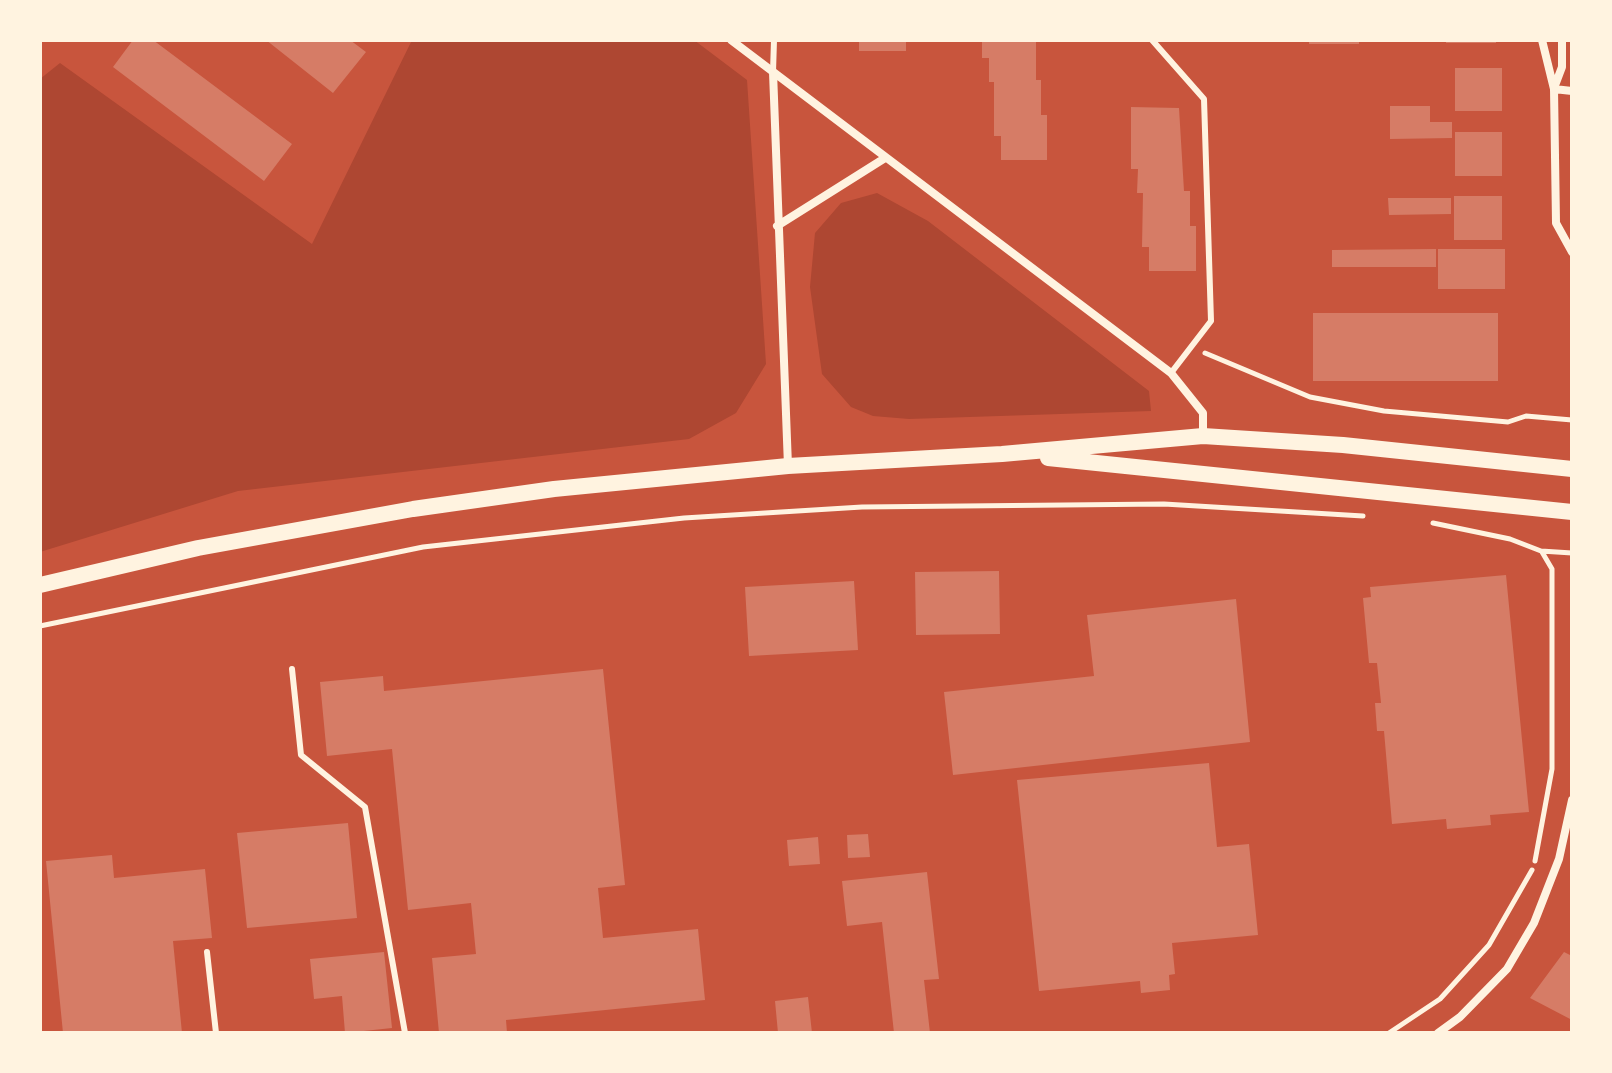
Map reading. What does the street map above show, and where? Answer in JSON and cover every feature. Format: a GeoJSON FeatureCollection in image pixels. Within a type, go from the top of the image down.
{"type":"FeatureCollection","features":[{"type":"Feature","properties":{"kind":"main road"},"geometry":{"type":"LineString","coordinates":[[40,585],[198,548],[413,509],[554,489],[788,466],[1002,454],[1203,436],[1343,445],[1572,469]]}},
{"type":"Feature","properties":{"kind":"main road"},"geometry":{"type":"LineString","coordinates":[[1002,454],[1213,472],[1572,512]]}},
{"type":"Feature","properties":{"kind":"street"},"geometry":{"type":"LineString","coordinates":[[731,40],[1171,373],[1203,413],[1203,436]]}},
{"type":"Feature","properties":{"kind":"street"},"geometry":{"type":"LineString","coordinates":[[1542,40],[1554,89],[1556,223],[1572,252]]}},
{"type":"Feature","properties":{"kind":"street"},"geometry":{"type":"LineString","coordinates":[[1554,89],[1562,67],[1562,40]]}},
{"type":"Feature","properties":{"kind":"street"},"geometry":{"type":"LineString","coordinates":[[773,72],[788,466]]}},
{"type":"Feature","properties":{"kind":"street"},"geometry":{"type":"LineString","coordinates":[[1554,89],[1572,91]]}},
{"type":"Feature","properties":{"kind":"street"},"geometry":{"type":"LineString","coordinates":[[777,226],[885,158]]}},
{"type":"Feature","properties":{"kind":"street"},"geometry":{"type":"LineString","coordinates":[[1438,1033],[1460,1017],[1507,969],[1534,923],[1559,859],[1572,800]]}},
{"type":"Feature","properties":{"kind":"lane"},"geometry":{"type":"LineString","coordinates":[[773,72],[774,40]]}},
{"type":"Feature","properties":{"kind":"lane"},"geometry":{"type":"LineString","coordinates":[[1152,40],[1204,99],[1211,321],[1171,373]]}},
{"type":"Feature","properties":{"kind":"lane"},"geometry":{"type":"LineString","coordinates":[[292,669],[301,755],[365,807],[405,1033]]}},
{"type":"Feature","properties":{"kind":"lane"},"geometry":{"type":"LineString","coordinates":[[207,952],[216,1033]]}},
{"type":"Feature","properties":{"kind":"path"},"geometry":{"type":"LineString","coordinates":[[1171,373],[1203,353],[1310,397],[1384,411],[1508,422],[1526,416],[1572,420]]}},
{"type":"Feature","properties":{"kind":"path"},"geometry":{"type":"LineString","coordinates":[[40,626],[423,547],[684,518],[862,507],[1164,504],[1374,517]]}},
{"type":"Feature","properties":{"kind":"path"},"geometry":{"type":"LineString","coordinates":[[1421,521],[1510,539],[1541,551],[1572,553]]}},
{"type":"Feature","properties":{"kind":"path"},"geometry":{"type":"LineString","coordinates":[[1389,1033],[1440,999],[1489,945],[1535,866],[1552,769],[1552,569],[1541,551]]}},
{"type":"Feature","properties":{"kind":"shaded area"},"geometry":{"type":"Polygon","coordinates":[[[412,40],[694,40],[747,80],[766,364],[736,413],[689,439],[238,491],[40,552],[40,79],[60,63],[312,244],[412,40]]]}},
{"type":"Feature","properties":{"kind":"shaded area"},"geometry":{"type":"Polygon","coordinates":[[[877,193],[928,221],[1149,391],[1151,411],[909,419],[873,416],[851,407],[822,374],[810,287],[815,233],[841,203],[877,193]]]}},
{"type":"Feature","properties":{"kind":"building"},"geometry":{"type":"Polygon","coordinates":[[[133,40],[153,40],[292,144],[264,181],[113,67],[133,40]]]}},
{"type":"Feature","properties":{"kind":"building"},"geometry":{"type":"Polygon","coordinates":[[[266,40],[350,40],[366,52],[333,93],[266,40]]]}},
{"type":"Feature","properties":{"kind":"building"},"geometry":{"type":"Polygon","coordinates":[[[859,40],[906,40],[906,51],[859,51],[859,40]]]}},
{"type":"Feature","properties":{"kind":"building"},"geometry":{"type":"Polygon","coordinates":[[[982,40],[1036,40],[1036,80],[1041,80],[1041,115],[1047,115],[1047,160],[1001,160],[1001,136],[994,136],[994,82],[989,82],[989,58],[982,58],[982,40]]]}},
{"type":"Feature","properties":{"kind":"building"},"geometry":{"type":"Polygon","coordinates":[[[1309,40],[1359,40],[1359,44],[1309,44],[1309,40]]]}},
{"type":"Feature","properties":{"kind":"building"},"geometry":{"type":"Polygon","coordinates":[[[1446,40],[1496,40],[1496,43],[1446,43],[1446,40]]]}},
{"type":"Feature","properties":{"kind":"building"},"geometry":{"type":"Polygon","coordinates":[[[1455,68],[1502,68],[1502,111],[1455,111],[1455,68]]]}},
{"type":"Feature","properties":{"kind":"building"},"geometry":{"type":"Polygon","coordinates":[[[1390,106],[1430,106],[1430,122],[1452,122],[1452,138],[1390,139],[1390,106]]]}},
{"type":"Feature","properties":{"kind":"building"},"geometry":{"type":"Polygon","coordinates":[[[1131,107],[1179,108],[1184,191],[1190,191],[1190,226],[1196,226],[1196,271],[1149,271],[1149,247],[1142,247],[1143,193],[1137,193],[1138,169],[1131,169],[1131,107]]]}},
{"type":"Feature","properties":{"kind":"building"},"geometry":{"type":"Polygon","coordinates":[[[1455,132],[1502,132],[1502,176],[1455,176],[1455,132]]]}},
{"type":"Feature","properties":{"kind":"building"},"geometry":{"type":"Polygon","coordinates":[[[1454,196],[1502,196],[1502,240],[1454,240],[1454,196]]]}},
{"type":"Feature","properties":{"kind":"building"},"geometry":{"type":"Polygon","coordinates":[[[1388,198],[1451,198],[1451,214],[1389,215],[1388,198]]]}},
{"type":"Feature","properties":{"kind":"building"},"geometry":{"type":"Polygon","coordinates":[[[1436,249],[1436,267],[1332,267],[1332,250],[1436,249]]]}},
{"type":"Feature","properties":{"kind":"building"},"geometry":{"type":"Polygon","coordinates":[[[1438,249],[1505,249],[1505,289],[1438,289],[1438,249]]]}},
{"type":"Feature","properties":{"kind":"building"},"geometry":{"type":"Polygon","coordinates":[[[1313,313],[1498,313],[1498,381],[1313,381],[1313,313]]]}},
{"type":"Feature","properties":{"kind":"building"},"geometry":{"type":"Polygon","coordinates":[[[999,571],[1000,634],[916,635],[915,572],[999,571]]]}},
{"type":"Feature","properties":{"kind":"building"},"geometry":{"type":"Polygon","coordinates":[[[1506,575],[1529,812],[1490,815],[1491,825],[1447,829],[1446,819],[1392,824],[1384,731],[1377,731],[1375,703],[1381,703],[1377,663],[1369,663],[1363,598],[1371,597],[1370,587],[1506,575]]]}},
{"type":"Feature","properties":{"kind":"building"},"geometry":{"type":"Polygon","coordinates":[[[854,581],[858,650],[749,656],[745,587],[854,581]]]}},
{"type":"Feature","properties":{"kind":"building"},"geometry":{"type":"Polygon","coordinates":[[[1236,599],[1250,742],[953,775],[944,692],[1094,676],[1087,615],[1236,599]]]}},
{"type":"Feature","properties":{"kind":"building"},"geometry":{"type":"Polygon","coordinates":[[[603,669],[625,885],[598,888],[603,938],[698,929],[705,1000],[506,1020],[507,1033],[439,1033],[432,958],[476,954],[471,903],[408,910],[392,749],[327,756],[320,682],[383,676],[384,691],[603,669]]]}},
{"type":"Feature","properties":{"kind":"building"},"geometry":{"type":"Polygon","coordinates":[[[1209,763],[1217,847],[1249,844],[1258,935],[1172,943],[1175,974],[1169,975],[1170,990],[1141,993],[1140,981],[1039,991],[1017,780],[1209,763]]]}},
{"type":"Feature","properties":{"kind":"building"},"geometry":{"type":"Polygon","coordinates":[[[348,823],[357,918],[247,928],[237,833],[348,823]]]}},
{"type":"Feature","properties":{"kind":"building"},"geometry":{"type":"Polygon","coordinates":[[[868,834],[870,857],[848,858],[847,835],[868,834]]]}},
{"type":"Feature","properties":{"kind":"building"},"geometry":{"type":"Polygon","coordinates":[[[818,837],[820,864],[789,866],[787,840],[818,837]]]}},
{"type":"Feature","properties":{"kind":"building"},"geometry":{"type":"Polygon","coordinates":[[[112,855],[114,878],[205,869],[212,938],[173,941],[182,1033],[63,1033],[46,861],[112,855]]]}},
{"type":"Feature","properties":{"kind":"building"},"geometry":{"type":"Polygon","coordinates":[[[927,872],[939,979],[924,980],[930,1033],[894,1033],[882,922],[847,926],[842,881],[927,872]]]}},
{"type":"Feature","properties":{"kind":"building"},"geometry":{"type":"Polygon","coordinates":[[[384,952],[392,1028],[345,1033],[342,996],[314,999],[310,959],[384,952]]]}},
{"type":"Feature","properties":{"kind":"building"},"geometry":{"type":"Polygon","coordinates":[[[1564,952],[1572,956],[1572,1020],[1530,998],[1564,952]]]}},
{"type":"Feature","properties":{"kind":"building"},"geometry":{"type":"Polygon","coordinates":[[[808,997],[812,1033],[778,1033],[775,1001],[808,997]]]}}]}
